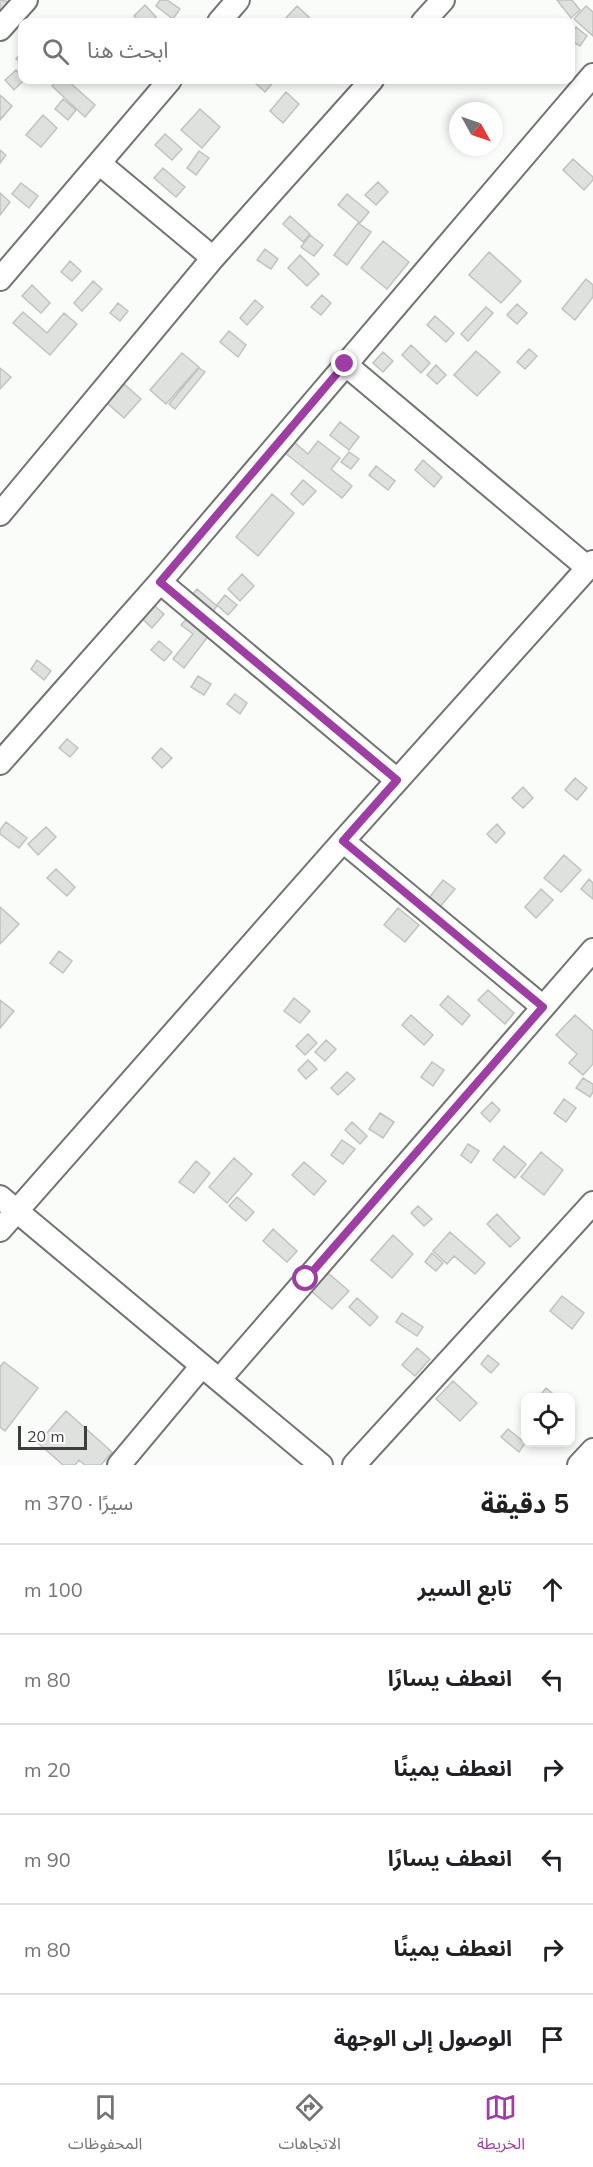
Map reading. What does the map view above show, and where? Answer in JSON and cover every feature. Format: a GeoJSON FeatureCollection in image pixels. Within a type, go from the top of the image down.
{"type":"FeatureCollection","features":[{"type":"Feature","properties":{"kind":"street"},"geometry":{"type":"LineString","coordinates":[[0,30],[26,0]]}},
{"type":"Feature","properties":{"kind":"street"},"geometry":{"type":"LineString","coordinates":[[222,18],[238,0]]}},
{"type":"Feature","properties":{"kind":"street"},"geometry":{"type":"LineString","coordinates":[[427,18],[443,0]]}},
{"type":"Feature","properties":{"kind":"street"},"geometry":{"type":"LineString","coordinates":[[0,763],[160,582],[593,75]]}},
{"type":"Feature","properties":{"kind":"street"},"geometry":{"type":"LineString","coordinates":[[0,279],[167,84]]}},
{"type":"Feature","properties":{"kind":"street"},"geometry":{"type":"LineString","coordinates":[[0,513],[213,258],[368,84]]}},
{"type":"Feature","properties":{"kind":"street"},"geometry":{"type":"LineString","coordinates":[[99,163],[213,258]]}},
{"type":"Feature","properties":{"kind":"street"},"geometry":{"type":"LineString","coordinates":[[0,1230],[8,1204],[343,841],[590,565],[345,364]]}},
{"type":"Feature","properties":{"kind":"street"},"geometry":{"type":"LineString","coordinates":[[160,582],[397,780]]}},
{"type":"Feature","properties":{"kind":"street"},"geometry":{"type":"LineString","coordinates":[[343,841],[543,1007]]}},
{"type":"Feature","properties":{"kind":"street"},"geometry":{"type":"LineString","coordinates":[[119,1465],[210,1373],[593,950]]}},
{"type":"Feature","properties":{"kind":"street"},"geometry":{"type":"LineString","coordinates":[[354,1465],[593,1203]]}},
{"type":"Feature","properties":{"kind":"street"},"geometry":{"type":"LineString","coordinates":[[8,1204],[321,1465]]}},
{"type":"Feature","properties":{"kind":"street"},"geometry":{"type":"LineString","coordinates":[[579,1465],[593,1450]]}},
{"type":"Feature","properties":{"kind":"building"},"geometry":{"type":"Polygon","coordinates":[[[0,0],[10,2],[0,16],[0,0]]]}},
{"type":"Feature","properties":{"kind":"building"},"geometry":{"type":"Polygon","coordinates":[[[160,0],[167,0],[180,9],[172,18],[156,6],[160,0]]]}},
{"type":"Feature","properties":{"kind":"building"},"geometry":{"type":"Polygon","coordinates":[[[557,0],[572,0],[580,10],[571,18],[557,0]]]}},
{"type":"Feature","properties":{"kind":"building"},"geometry":{"type":"Polygon","coordinates":[[[145,5],[156,17],[136,18],[134,16],[145,5]]]}},
{"type":"Feature","properties":{"kind":"building"},"geometry":{"type":"Polygon","coordinates":[[[297,6],[309,17],[308,18],[286,18],[297,6]]]}},
{"type":"Feature","properties":{"kind":"building"},"geometry":{"type":"Polygon","coordinates":[[[586,6],[593,12],[593,36],[575,20],[586,6]]]}},
{"type":"Feature","properties":{"kind":"building"},"geometry":{"type":"Polygon","coordinates":[[[575,28],[587,36],[580,46],[575,43],[575,28]]]}},
{"type":"Feature","properties":{"kind":"building"},"geometry":{"type":"Polygon","coordinates":[[[16,70],[18,84],[20,84],[14,90],[5,80],[16,70]]]}},
{"type":"Feature","properties":{"kind":"building"},"geometry":{"type":"Polygon","coordinates":[[[71,84],[95,105],[85,117],[52,86],[71,84]]]}},
{"type":"Feature","properties":{"kind":"building"},"geometry":{"type":"Polygon","coordinates":[[[256,84],[272,84],[265,92],[256,84]]]}},
{"type":"Feature","properties":{"kind":"building"},"geometry":{"type":"Polygon","coordinates":[[[286,92],[299,104],[283,123],[270,111],[286,92]]]}},
{"type":"Feature","properties":{"kind":"building"},"geometry":{"type":"Polygon","coordinates":[[[0,95],[12,106],[0,120],[0,95]]]}},
{"type":"Feature","properties":{"kind":"building"},"geometry":{"type":"Polygon","coordinates":[[[63,99],[76,110],[68,120],[55,109],[63,99]]]}},
{"type":"Feature","properties":{"kind":"building"},"geometry":{"type":"Polygon","coordinates":[[[200,109],[220,127],[202,148],[181,130],[200,109]]]}},
{"type":"Feature","properties":{"kind":"building"},"geometry":{"type":"Polygon","coordinates":[[[43,115],[57,128],[41,147],[26,135],[43,115]]]}},
{"type":"Feature","properties":{"kind":"building"},"geometry":{"type":"Polygon","coordinates":[[[165,134],[182,149],[172,160],[155,145],[165,134]]]}},
{"type":"Feature","properties":{"kind":"building"},"geometry":{"type":"Polygon","coordinates":[[[0,150],[6,155],[0,163],[0,150]]]}},
{"type":"Feature","properties":{"kind":"building"},"geometry":{"type":"Polygon","coordinates":[[[199,151],[209,158],[196,175],[187,168],[199,151]]]}},
{"type":"Feature","properties":{"kind":"building"},"geometry":{"type":"Polygon","coordinates":[[[573,159],[593,177],[584,190],[563,170],[573,159]]]}},
{"type":"Feature","properties":{"kind":"building"},"geometry":{"type":"Polygon","coordinates":[[[163,168],[185,187],[176,197],[154,178],[163,168]]]}},
{"type":"Feature","properties":{"kind":"building"},"geometry":{"type":"Polygon","coordinates":[[[378,182],[388,192],[376,205],[365,195],[378,182]]]}},
{"type":"Feature","properties":{"kind":"building"},"geometry":{"type":"Polygon","coordinates":[[[21,183],[38,196],[29,208],[12,194],[21,183]]]}},
{"type":"Feature","properties":{"kind":"building"},"geometry":{"type":"Polygon","coordinates":[[[0,193],[10,202],[0,215],[0,193]]]}},
{"type":"Feature","properties":{"kind":"building"},"geometry":{"type":"Polygon","coordinates":[[[347,194],[369,212],[360,223],[338,205],[347,194]]]}},
{"type":"Feature","properties":{"kind":"building"},"geometry":{"type":"Polygon","coordinates":[[[290,216],[310,234],[303,242],[283,224],[290,216]]]}},
{"type":"Feature","properties":{"kind":"building"},"geometry":{"type":"Polygon","coordinates":[[[358,223],[371,232],[347,265],[334,255],[358,223]]]}},
{"type":"Feature","properties":{"kind":"building"},"geometry":{"type":"Polygon","coordinates":[[[310,235],[323,245],[314,256],[301,247],[310,235]]]}},
{"type":"Feature","properties":{"kind":"building"},"geometry":{"type":"Polygon","coordinates":[[[383,241],[409,262],[387,289],[361,268],[383,241]]]}},
{"type":"Feature","properties":{"kind":"building"},"geometry":{"type":"Polygon","coordinates":[[[265,249],[278,259],[271,269],[257,260],[265,249]]]}},
{"type":"Feature","properties":{"kind":"building"},"geometry":{"type":"Polygon","coordinates":[[[489,252],[521,281],[501,303],[469,275],[489,252]]]}},
{"type":"Feature","properties":{"kind":"building"},"geometry":{"type":"Polygon","coordinates":[[[300,255],[319,274],[307,286],[288,268],[300,255]]]}},
{"type":"Feature","properties":{"kind":"building"},"geometry":{"type":"Polygon","coordinates":[[[70,261],[81,271],[72,281],[61,272],[70,261]]]}},
{"type":"Feature","properties":{"kind":"building"},"geometry":{"type":"Polygon","coordinates":[[[586,279],[593,285],[593,297],[575,320],[562,309],[586,279]]]}},
{"type":"Feature","properties":{"kind":"building"},"geometry":{"type":"Polygon","coordinates":[[[93,281],[102,289],[82,311],[74,303],[93,281]]]}},
{"type":"Feature","properties":{"kind":"building"},"geometry":{"type":"Polygon","coordinates":[[[32,285],[50,303],[41,313],[22,296],[32,285]]]}},
{"type":"Feature","properties":{"kind":"building"},"geometry":{"type":"Polygon","coordinates":[[[322,295],[331,303],[321,315],[311,307],[322,295]]]}},
{"type":"Feature","properties":{"kind":"building"},"geometry":{"type":"Polygon","coordinates":[[[255,300],[263,307],[247,325],[240,318],[255,300]]]}},
{"type":"Feature","properties":{"kind":"building"},"geometry":{"type":"Polygon","coordinates":[[[118,303],[128,311],[120,321],[110,313],[118,303]]]}},
{"type":"Feature","properties":{"kind":"building"},"geometry":{"type":"Polygon","coordinates":[[[517,304],[527,313],[517,324],[507,315],[517,304]]]}},
{"type":"Feature","properties":{"kind":"building"},"geometry":{"type":"Polygon","coordinates":[[[486,307],[493,313],[468,341],[461,334],[486,307]]]}},
{"type":"Feature","properties":{"kind":"building"},"geometry":{"type":"Polygon","coordinates":[[[23,312],[47,333],[64,313],[77,324],[50,355],[13,323],[23,312]]]}},
{"type":"Feature","properties":{"kind":"building"},"geometry":{"type":"Polygon","coordinates":[[[435,316],[454,333],[446,342],[427,325],[435,316]]]}},
{"type":"Feature","properties":{"kind":"building"},"geometry":{"type":"Polygon","coordinates":[[[229,331],[246,345],[238,357],[220,342],[229,331]]]}},
{"type":"Feature","properties":{"kind":"building"},"geometry":{"type":"Polygon","coordinates":[[[411,345],[430,363],[421,373],[402,355],[411,345]]]}},
{"type":"Feature","properties":{"kind":"building"},"geometry":{"type":"Polygon","coordinates":[[[529,349],[537,356],[525,369],[517,362],[529,349]]]}},
{"type":"Feature","properties":{"kind":"building"},"geometry":{"type":"Polygon","coordinates":[[[476,351],[500,372],[477,396],[454,375],[476,351]]]}},
{"type":"Feature","properties":{"kind":"building"},"geometry":{"type":"Polygon","coordinates":[[[383,352],[393,361],[383,372],[373,363],[383,352]]]}},
{"type":"Feature","properties":{"kind":"building"},"geometry":{"type":"Polygon","coordinates":[[[182,353],[199,367],[166,404],[150,390],[182,353]]]}},
{"type":"Feature","properties":{"kind":"building"},"geometry":{"type":"Polygon","coordinates":[[[436,365],[446,375],[437,384],[427,375],[436,365]]]}},
{"type":"Feature","properties":{"kind":"building"},"geometry":{"type":"Polygon","coordinates":[[[0,368],[11,377],[0,389],[0,368]]]}},
{"type":"Feature","properties":{"kind":"building"},"geometry":{"type":"Polygon","coordinates":[[[199,368],[205,372],[175,409],[169,404],[199,368]]]}},
{"type":"Feature","properties":{"kind":"building"},"geometry":{"type":"Polygon","coordinates":[[[124,384],[141,399],[124,418],[107,403],[124,384]]]}},
{"type":"Feature","properties":{"kind":"building"},"geometry":{"type":"Polygon","coordinates":[[[340,422],[359,437],[349,450],[330,435],[340,422]]]}},
{"type":"Feature","properties":{"kind":"building"},"geometry":{"type":"Polygon","coordinates":[[[318,441],[340,458],[331,469],[352,486],[342,498],[285,453],[294,442],[308,454],[318,441]]]}},
{"type":"Feature","properties":{"kind":"building"},"geometry":{"type":"Polygon","coordinates":[[[349,452],[359,459],[351,469],[341,462],[349,452]]]}},
{"type":"Feature","properties":{"kind":"building"},"geometry":{"type":"Polygon","coordinates":[[[423,460],[442,477],[434,487],[415,470],[423,460]]]}},
{"type":"Feature","properties":{"kind":"building"},"geometry":{"type":"Polygon","coordinates":[[[376,466],[395,481],[388,490],[369,475],[376,466]]]}},
{"type":"Feature","properties":{"kind":"building"},"geometry":{"type":"Polygon","coordinates":[[[303,480],[316,491],[303,505],[291,494],[303,480]]]}},
{"type":"Feature","properties":{"kind":"building"},"geometry":{"type":"Polygon","coordinates":[[[272,494],[294,513],[258,556],[236,537],[272,494]]]}},
{"type":"Feature","properties":{"kind":"building"},"geometry":{"type":"Polygon","coordinates":[[[242,574],[254,586],[240,601],[228,589],[242,574]]]}},
{"type":"Feature","properties":{"kind":"building"},"geometry":{"type":"Polygon","coordinates":[[[197,589],[217,606],[207,618],[187,601],[197,589]]]}},
{"type":"Feature","properties":{"kind":"building"},"geometry":{"type":"Polygon","coordinates":[[[225,595],[237,605],[228,615],[217,605],[225,595]]]}},
{"type":"Feature","properties":{"kind":"building"},"geometry":{"type":"Polygon","coordinates":[[[147,599],[164,614],[152,628],[135,612],[147,599]]]}},
{"type":"Feature","properties":{"kind":"building"},"geometry":{"type":"Polygon","coordinates":[[[188,617],[210,634],[184,668],[173,659],[193,634],[181,625],[188,617]]]}},
{"type":"Feature","properties":{"kind":"building"},"geometry":{"type":"Polygon","coordinates":[[[159,641],[172,652],[164,661],[151,650],[159,641]]]}},
{"type":"Feature","properties":{"kind":"building"},"geometry":{"type":"Polygon","coordinates":[[[37,660],[51,671],[44,680],[31,669],[37,660]]]}},
{"type":"Feature","properties":{"kind":"building"},"geometry":{"type":"Polygon","coordinates":[[[198,676],[211,684],[204,695],[191,687],[198,676]]]}},
{"type":"Feature","properties":{"kind":"building"},"geometry":{"type":"Polygon","coordinates":[[[235,694],[247,703],[240,714],[227,704],[235,694]]]}},
{"type":"Feature","properties":{"kind":"building"},"geometry":{"type":"Polygon","coordinates":[[[67,739],[78,748],[70,757],[59,748],[67,739]]]}},
{"type":"Feature","properties":{"kind":"building"},"geometry":{"type":"Polygon","coordinates":[[[161,748],[172,758],[162,768],[152,758],[161,748]]]}},
{"type":"Feature","properties":{"kind":"building"},"geometry":{"type":"Polygon","coordinates":[[[575,778],[587,788],[577,800],[565,790],[575,778]]]}},
{"type":"Feature","properties":{"kind":"building"},"geometry":{"type":"Polygon","coordinates":[[[523,787],[533,798],[523,808],[512,798],[523,787]]]}},
{"type":"Feature","properties":{"kind":"building"},"geometry":{"type":"Polygon","coordinates":[[[6,822],[27,838],[19,848],[0,834],[6,822]]]}},
{"type":"Feature","properties":{"kind":"building"},"geometry":{"type":"Polygon","coordinates":[[[497,824],[505,833],[496,843],[487,834],[497,824]]]}},
{"type":"Feature","properties":{"kind":"building"},"geometry":{"type":"Polygon","coordinates":[[[46,827],[56,837],[38,855],[28,844],[46,827]]]}},
{"type":"Feature","properties":{"kind":"building"},"geometry":{"type":"Polygon","coordinates":[[[564,855],[581,870],[561,892],[544,878],[564,855]]]}},
{"type":"Feature","properties":{"kind":"building"},"geometry":{"type":"Polygon","coordinates":[[[56,869],[75,887],[67,896],[47,878],[56,869]]]}},
{"type":"Feature","properties":{"kind":"building"},"geometry":{"type":"Polygon","coordinates":[[[589,879],[593,883],[593,899],[581,889],[589,879]]]}},
{"type":"Feature","properties":{"kind":"building"},"geometry":{"type":"Polygon","coordinates":[[[443,880],[455,889],[440,907],[429,898],[443,880]]]}},
{"type":"Feature","properties":{"kind":"building"},"geometry":{"type":"Polygon","coordinates":[[[541,889],[553,900],[536,918],[525,907],[541,889]]]}},
{"type":"Feature","properties":{"kind":"building"},"geometry":{"type":"Polygon","coordinates":[[[0,907],[19,924],[0,944],[0,907]]]}},
{"type":"Feature","properties":{"kind":"building"},"geometry":{"type":"Polygon","coordinates":[[[398,908],[419,925],[405,942],[384,925],[398,908]]]}},
{"type":"Feature","properties":{"kind":"building"},"geometry":{"type":"Polygon","coordinates":[[[59,951],[72,961],[63,973],[50,963],[59,951]]]}},
{"type":"Feature","properties":{"kind":"building"},"geometry":{"type":"Polygon","coordinates":[[[488,990],[514,1013],[505,1024],[478,1000],[488,990]]]}},
{"type":"Feature","properties":{"kind":"building"},"geometry":{"type":"Polygon","coordinates":[[[448,996],[470,1015],[462,1025],[440,1005],[448,996]]]}},
{"type":"Feature","properties":{"kind":"building"},"geometry":{"type":"Polygon","coordinates":[[[294,998],[310,1011],[300,1023],[284,1011],[294,998]]]}},
{"type":"Feature","properties":{"kind":"building"},"geometry":{"type":"Polygon","coordinates":[[[0,1000],[14,1011],[0,1028],[0,1000]]]}},
{"type":"Feature","properties":{"kind":"building"},"geometry":{"type":"Polygon","coordinates":[[[411,1015],[433,1035],[424,1045],[402,1025],[411,1015]]]}},
{"type":"Feature","properties":{"kind":"building"},"geometry":{"type":"Polygon","coordinates":[[[575,1015],[593,1031],[593,1064],[583,1075],[569,1063],[577,1054],[556,1035],[575,1015]]]}},
{"type":"Feature","properties":{"kind":"building"},"geometry":{"type":"Polygon","coordinates":[[[308,1034],[317,1043],[305,1055],[296,1046],[308,1034]]]}},
{"type":"Feature","properties":{"kind":"building"},"geometry":{"type":"Polygon","coordinates":[[[326,1040],[336,1049],[325,1061],[315,1052],[326,1040]]]}},
{"type":"Feature","properties":{"kind":"building"},"geometry":{"type":"Polygon","coordinates":[[[308,1060],[317,1069],[306,1079],[298,1070],[308,1060]]]}},
{"type":"Feature","properties":{"kind":"building"},"geometry":{"type":"Polygon","coordinates":[[[432,1062],[444,1070],[433,1086],[421,1077],[432,1062]]]}},
{"type":"Feature","properties":{"kind":"building"},"geometry":{"type":"Polygon","coordinates":[[[347,1072],[355,1079],[338,1095],[331,1088],[347,1072]]]}},
{"type":"Feature","properties":{"kind":"building"},"geometry":{"type":"Polygon","coordinates":[[[583,1078],[593,1084],[590,1097],[576,1088],[583,1078]]]}},
{"type":"Feature","properties":{"kind":"building"},"geometry":{"type":"Polygon","coordinates":[[[564,1099],[576,1108],[566,1122],[554,1113],[564,1099]]]}},
{"type":"Feature","properties":{"kind":"building"},"geometry":{"type":"Polygon","coordinates":[[[492,1102],[500,1110],[490,1122],[481,1113],[492,1102]]]}},
{"type":"Feature","properties":{"kind":"building"},"geometry":{"type":"Polygon","coordinates":[[[380,1113],[394,1122],[383,1138],[369,1129],[380,1113]]]}},
{"type":"Feature","properties":{"kind":"building"},"geometry":{"type":"Polygon","coordinates":[[[352,1122],[367,1136],[360,1144],[345,1130],[352,1122]]]}},
{"type":"Feature","properties":{"kind":"building"},"geometry":{"type":"Polygon","coordinates":[[[342,1140],[355,1149],[343,1164],[331,1155],[342,1140]]]}},
{"type":"Feature","properties":{"kind":"building"},"geometry":{"type":"Polygon","coordinates":[[[468,1144],[479,1151],[471,1163],[461,1155],[468,1144]]]}},
{"type":"Feature","properties":{"kind":"building"},"geometry":{"type":"Polygon","coordinates":[[[504,1146],[526,1164],[515,1178],[493,1160],[504,1146]]]}},
{"type":"Feature","properties":{"kind":"building"},"geometry":{"type":"Polygon","coordinates":[[[541,1152],[563,1170],[544,1195],[521,1177],[541,1152]]]}},
{"type":"Feature","properties":{"kind":"building"},"geometry":{"type":"Polygon","coordinates":[[[234,1158],[252,1174],[227,1203],[209,1187],[234,1158]]]}},
{"type":"Feature","properties":{"kind":"building"},"geometry":{"type":"Polygon","coordinates":[[[196,1161],[210,1173],[194,1193],[179,1182],[196,1161]]]}},
{"type":"Feature","properties":{"kind":"building"},"geometry":{"type":"Polygon","coordinates":[[[304,1162],[326,1181],[314,1195],[292,1175],[304,1162]]]}},
{"type":"Feature","properties":{"kind":"building"},"geometry":{"type":"Polygon","coordinates":[[[237,1197],[254,1212],[246,1221],[229,1206],[237,1197]]]}},
{"type":"Feature","properties":{"kind":"building"},"geometry":{"type":"Polygon","coordinates":[[[418,1206],[432,1219],[424,1226],[411,1213],[418,1206]]]}},
{"type":"Feature","properties":{"kind":"building"},"geometry":{"type":"Polygon","coordinates":[[[497,1214],[520,1238],[510,1247],[487,1224],[497,1214]]]}},
{"type":"Feature","properties":{"kind":"building"},"geometry":{"type":"Polygon","coordinates":[[[273,1229],[297,1251],[287,1262],[263,1241],[273,1229]]]}},
{"type":"Feature","properties":{"kind":"building"},"geometry":{"type":"Polygon","coordinates":[[[450,1232],[485,1263],[475,1274],[454,1256],[447,1264],[433,1251],[450,1232]]]}},
{"type":"Feature","properties":{"kind":"building"},"geometry":{"type":"Polygon","coordinates":[[[393,1235],[413,1254],[392,1278],[371,1260],[393,1235]]]}},
{"type":"Feature","properties":{"kind":"building"},"geometry":{"type":"Polygon","coordinates":[[[432,1253],[443,1263],[436,1271],[425,1262],[432,1253]]]}},
{"type":"Feature","properties":{"kind":"building"},"geometry":{"type":"Polygon","coordinates":[[[328,1273],[349,1291],[332,1309],[311,1291],[328,1273]]]}},
{"type":"Feature","properties":{"kind":"building"},"geometry":{"type":"Polygon","coordinates":[[[562,1296],[584,1313],[572,1329],[550,1311],[562,1296]]]}},
{"type":"Feature","properties":{"kind":"building"},"geometry":{"type":"Polygon","coordinates":[[[357,1298],[378,1317],[370,1326],[349,1307],[357,1298]]]}},
{"type":"Feature","properties":{"kind":"building"},"geometry":{"type":"Polygon","coordinates":[[[402,1313],[423,1327],[417,1336],[396,1322],[402,1313]]]}},
{"type":"Feature","properties":{"kind":"building"},"geometry":{"type":"Polygon","coordinates":[[[417,1348],[430,1359],[415,1376],[402,1365],[417,1348]]]}},
{"type":"Feature","properties":{"kind":"building"},"geometry":{"type":"Polygon","coordinates":[[[488,1355],[499,1364],[491,1373],[481,1364],[488,1355]]]}},
{"type":"Feature","properties":{"kind":"building"},"geometry":{"type":"Polygon","coordinates":[[[4,1362],[38,1388],[5,1431],[0,1427],[0,1367],[4,1362]]]}},
{"type":"Feature","properties":{"kind":"building"},"geometry":{"type":"Polygon","coordinates":[[[453,1381],[477,1403],[460,1421],[436,1399],[453,1381]]]}},
{"type":"Feature","properties":{"kind":"building"},"geometry":{"type":"Polygon","coordinates":[[[546,1388],[552,1393],[542,1393],[546,1388]]]}},
{"type":"Feature","properties":{"kind":"building"},"geometry":{"type":"Polygon","coordinates":[[[66,1411],[112,1452],[101,1465],[85,1465],[79,1460],[75,1465],[63,1465],[38,1443],[66,1411]]]}},
{"type":"Feature","properties":{"kind":"building"},"geometry":{"type":"Polygon","coordinates":[[[508,1429],[521,1440],[522,1447],[519,1452],[501,1437],[508,1429]]]}},
{"type":"Feature","properties":{"kind":"route"},"geometry":{"type":"LineString","coordinates":[[306,1279],[543,1007],[343,841],[397,780],[160,582],[345,364]]}}]}
